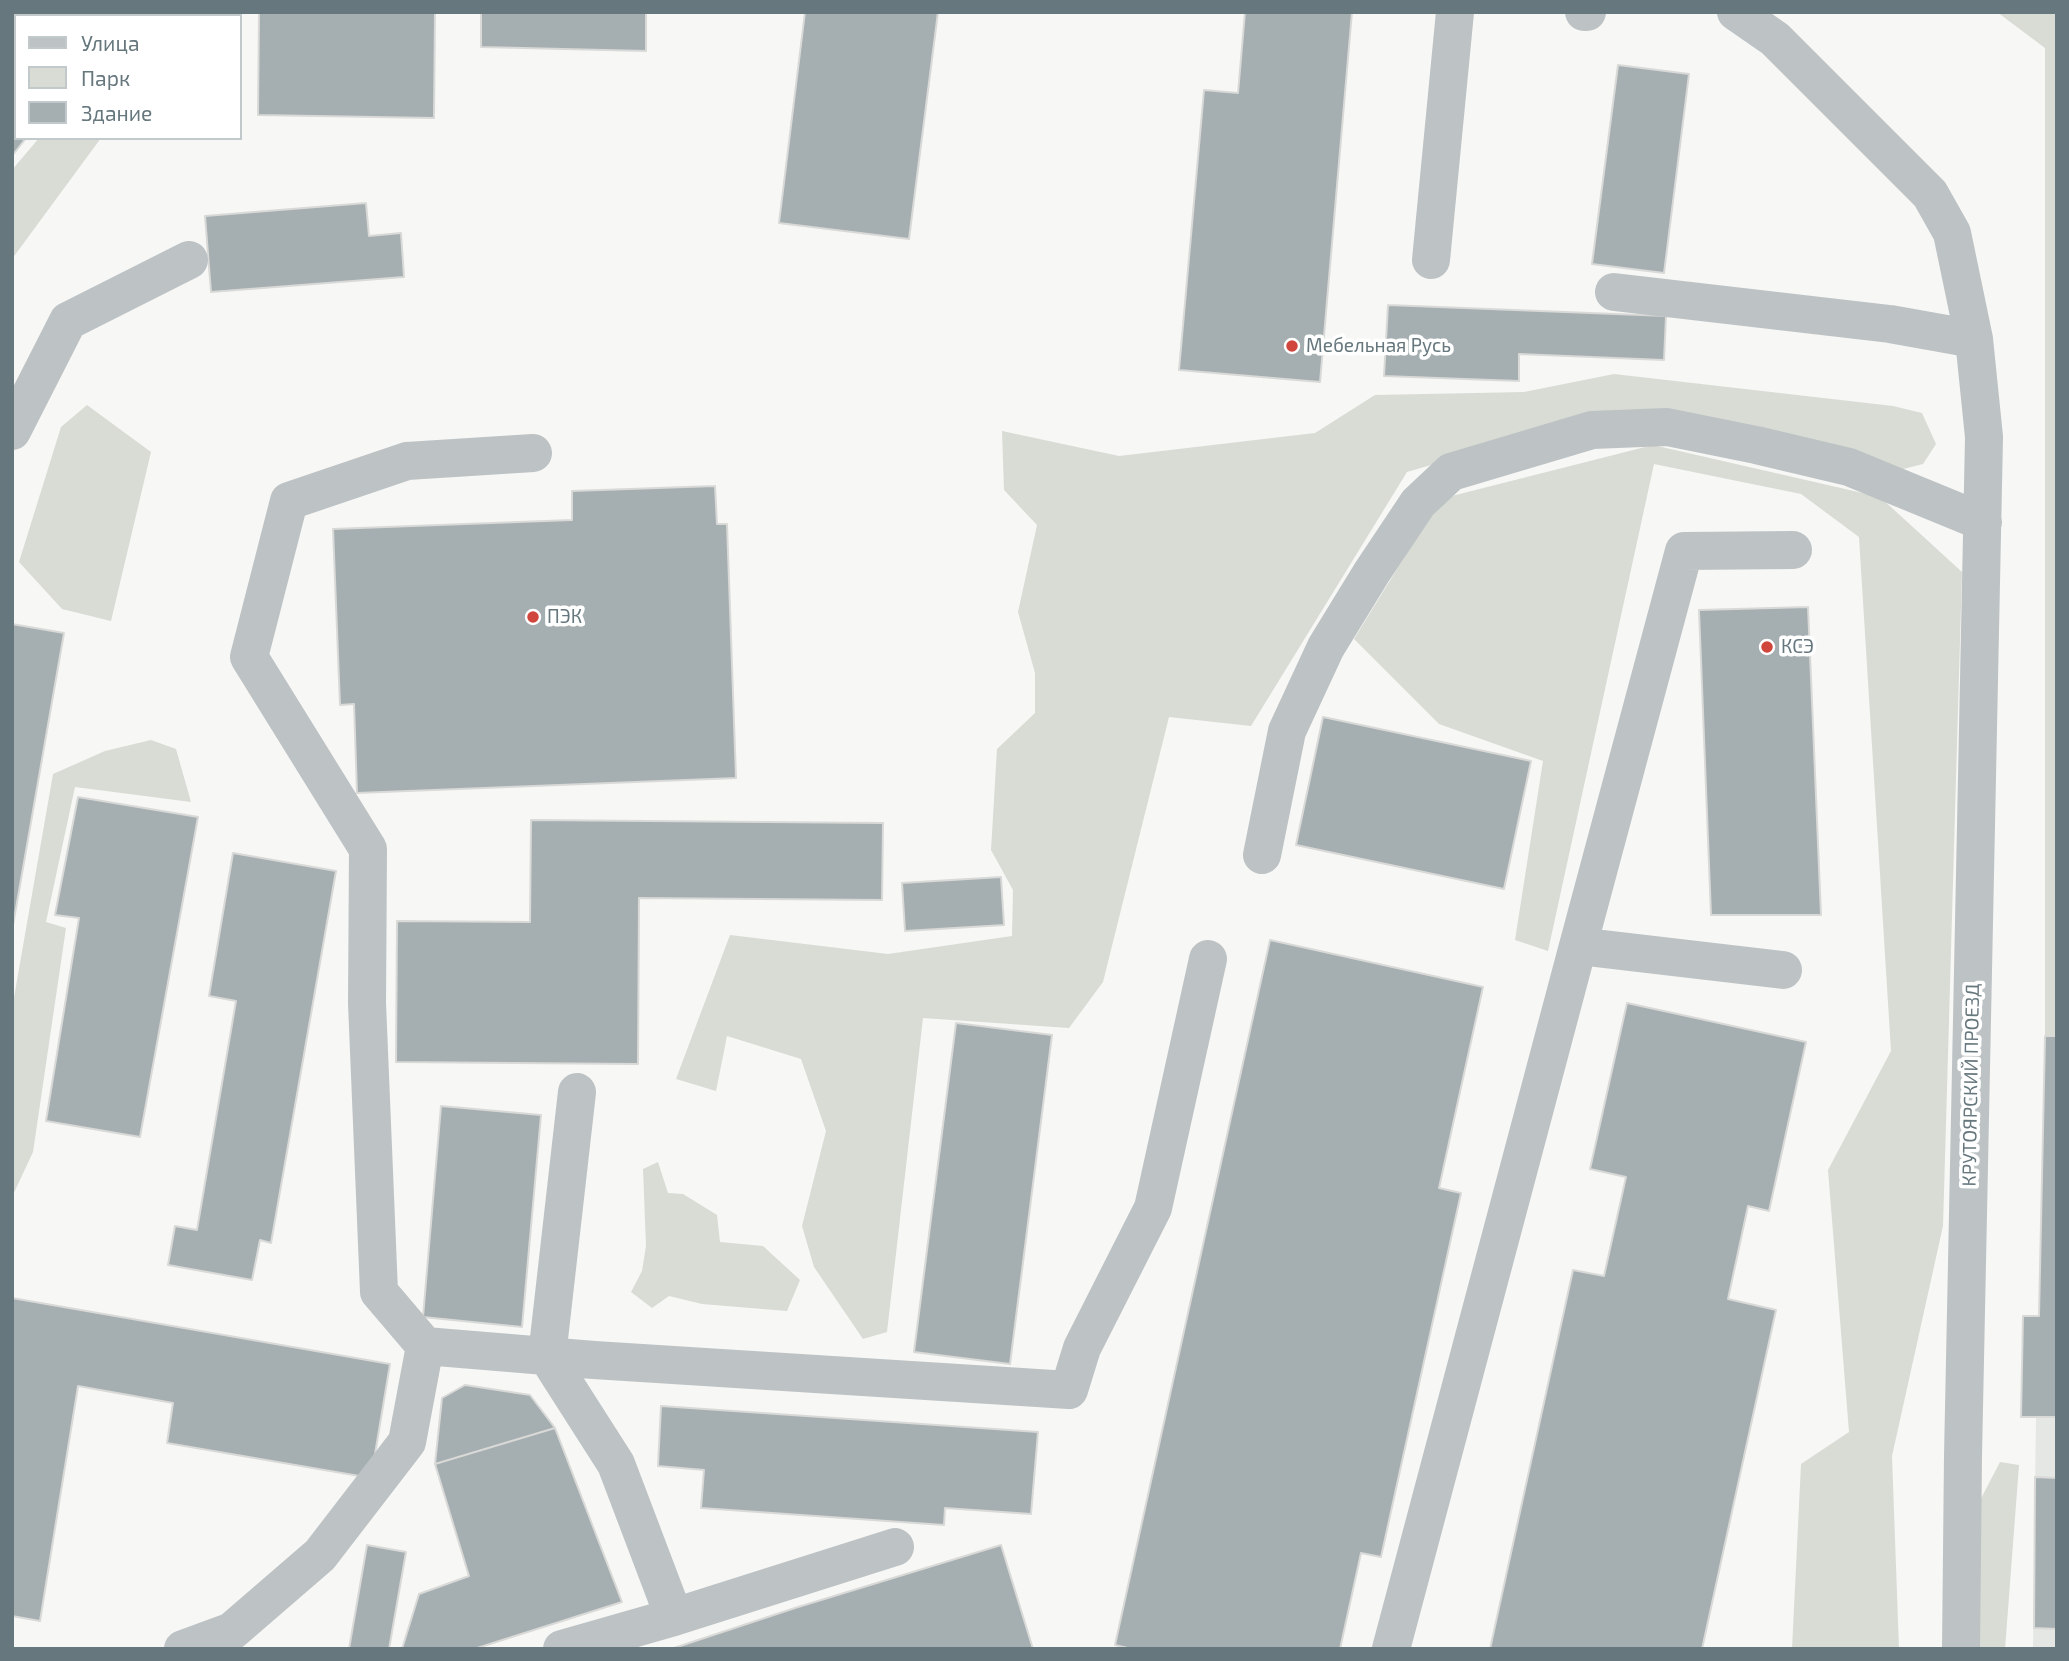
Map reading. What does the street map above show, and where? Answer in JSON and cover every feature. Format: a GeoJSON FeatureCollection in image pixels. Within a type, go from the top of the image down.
{"type":"FeatureCollection","features":[{"type":"Feature","properties":{"kind":"street"},"geometry":{"type":"LineString","coordinates":[[1431,260],[1455,12]]}},
{"type":"Feature","properties":{"kind":"street","name":"КРУТОЯРСКИЙ ПРОЕЗД"},"geometry":{"type":"LineString","coordinates":[[1735,12],[1774,39],[1930,194],[1952,233],[1974,339],[1984,438],[1962,1456],[1961,1649]]}},
{"type":"Feature","properties":{"kind":"street"},"geometry":{"type":"LineString","coordinates":[[12,431],[68,321],[189,260]]}},
{"type":"Feature","properties":{"kind":"street"},"geometry":{"type":"LineString","coordinates":[[1614,292],[1890,324],[1974,339]]}},
{"type":"Feature","properties":{"kind":"street"},"geometry":{"type":"LineString","coordinates":[[1262,855],[1287,731],[1326,647],[1418,503],[1451,472],[1592,430],[1667,427],[1756,444],[1849,467],[1983,522]]}},
{"type":"Feature","properties":{"kind":"street"},"geometry":{"type":"LineString","coordinates":[[534,453],[407,461],[289,501],[249,657],[368,849],[368,1003],[379,1292],[425,1346],[1069,1390],[1082,1348],[1153,1208],[1208,959]]}},
{"type":"Feature","properties":{"kind":"street"},"geometry":{"type":"LineString","coordinates":[[1391,1649],[1684,551],[1793,550]]}},
{"type":"Feature","properties":{"kind":"street"},"geometry":{"type":"LineString","coordinates":[[1578,946],[1783,970]]}},
{"type":"Feature","properties":{"kind":"street"},"geometry":{"type":"LineString","coordinates":[[577,1092],[547,1356],[616,1464],[674,1617]]}},
{"type":"Feature","properties":{"kind":"street"},"geometry":{"type":"LineString","coordinates":[[183,1649],[232,1631],[320,1555],[407,1441],[425,1346]]}},
{"type":"Feature","properties":{"kind":"street"},"geometry":{"type":"LineString","coordinates":[[562,1649],[674,1617],[895,1547]]}},
{"type":"Feature","properties":{"kind":"shaded area"},"geometry":{"type":"Polygon","coordinates":[[[2045,1036],[2057,1036],[2057,1649],[2033,1649],[2036,1417],[2021,1417],[2023,1316],[2039,1316],[2045,1036]]]}},
{"type":"Feature","properties":{"kind":"green space"},"geometry":{"type":"Polygon","coordinates":[[[1997,12],[2057,12],[2057,1036],[2045,1036],[2045,48],[1997,12]]]}},
{"type":"Feature","properties":{"kind":"green space"},"geometry":{"type":"Polygon","coordinates":[[[37,140],[100,140],[12,259],[12,170],[37,140]]]}},
{"type":"Feature","properties":{"kind":"green space"},"geometry":{"type":"Polygon","coordinates":[[[1614,374],[1893,406],[1922,413],[1936,444],[1923,464],[1895,471],[1601,415],[1407,472],[1251,726],[1169,717],[1103,982],[1069,1028],[923,1018],[887,1332],[863,1339],[814,1267],[802,1226],[826,1131],[801,1059],[727,1036],[716,1091],[676,1079],[730,935],[888,954],[1012,936],[1013,890],[991,850],[997,749],[1035,713],[1035,673],[1018,612],[1037,525],[1004,490],[1002,431],[1119,456],[1315,433],[1375,395],[1524,392],[1614,374]]]}},
{"type":"Feature","properties":{"kind":"green space"},"geometry":{"type":"Polygon","coordinates":[[[87,405],[151,452],[111,621],[62,609],[19,562],[61,427],[87,405]]]}},
{"type":"Feature","properties":{"kind":"green space"},"geometry":{"type":"Polygon","coordinates":[[[1653,445],[1880,497],[1962,572],[1943,1226],[1892,1456],[1899,1649],[1792,1649],[1801,1464],[1849,1432],[1828,1170],[1891,1051],[1859,537],[1801,494],[1654,464],[1548,951],[1515,940],[1543,761],[1439,724],[1354,639],[1440,499],[1653,445]]]}},
{"type":"Feature","properties":{"kind":"green space"},"geometry":{"type":"Polygon","coordinates":[[[151,740],[176,749],[191,802],[75,787],[46,922],[66,928],[33,1152],[12,1197],[12,1009],[53,774],[105,751],[151,740]]]}},
{"type":"Feature","properties":{"kind":"green space"},"geometry":{"type":"Polygon","coordinates":[[[658,1162],[668,1193],[683,1194],[717,1215],[720,1242],[763,1246],[800,1280],[787,1311],[702,1304],[669,1296],[652,1308],[631,1292],[642,1271],[646,1246],[643,1169],[658,1162]]]}},
{"type":"Feature","properties":{"kind":"green space"},"geometry":{"type":"Polygon","coordinates":[[[2000,1462],[2019,1465],[2005,1649],[1975,1649],[1975,1510],[2000,1462]]]}},
{"type":"Feature","properties":{"kind":"building"},"geometry":{"type":"Polygon","coordinates":[[[12,12],[120,12],[14,14],[14,140],[24,140],[12,156],[12,12]]]}},
{"type":"Feature","properties":{"kind":"building"},"geometry":{"type":"Polygon","coordinates":[[[259,12],[435,12],[434,118],[258,115],[259,12]]]}},
{"type":"Feature","properties":{"kind":"building"},"geometry":{"type":"Polygon","coordinates":[[[481,12],[646,12],[646,51],[481,47],[481,12]]]}},
{"type":"Feature","properties":{"kind":"building"},"geometry":{"type":"Polygon","coordinates":[[[805,12],[938,12],[909,239],[779,223],[805,12]]]}},
{"type":"Feature","properties":{"kind":"building"},"geometry":{"type":"Polygon","coordinates":[[[1245,12],[1352,12],[1320,382],[1179,370],[1204,90],[1238,93],[1245,12]]]}},
{"type":"Feature","properties":{"kind":"building"},"geometry":{"type":"Polygon","coordinates":[[[1618,65],[1689,74],[1664,273],[1592,264],[1618,65]]]}},
{"type":"Feature","properties":{"kind":"building"},"geometry":{"type":"Polygon","coordinates":[[[366,203],[369,236],[401,233],[404,277],[211,292],[205,216],[366,203]]]}},
{"type":"Feature","properties":{"kind":"building"},"geometry":{"type":"Polygon","coordinates":[[[1388,305],[1666,316],[1664,360],[1519,354],[1519,381],[1384,376],[1388,305]]]}},
{"type":"Feature","properties":{"kind":"building","name":"ПЭК"},"geometry":{"type":"Polygon","coordinates":[[[715,486],[717,524],[727,524],[736,778],[357,793],[354,704],[340,705],[333,529],[572,520],[572,491],[715,486]]]}},
{"type":"Feature","properties":{"kind":"building"},"geometry":{"type":"Polygon","coordinates":[[[1808,607],[1821,915],[1711,915],[1699,610],[1808,607]]]}},
{"type":"Feature","properties":{"kind":"building"},"geometry":{"type":"Polygon","coordinates":[[[12,624],[64,633],[12,931],[12,624]]]}},
{"type":"Feature","properties":{"kind":"building"},"geometry":{"type":"Polygon","coordinates":[[[1323,717],[1531,761],[1504,889],[1296,845],[1323,717]]]}},
{"type":"Feature","properties":{"kind":"building"},"geometry":{"type":"Polygon","coordinates":[[[78,797],[198,817],[140,1137],[46,1121],[79,918],[55,915],[78,797]]]}},
{"type":"Feature","properties":{"kind":"building"},"geometry":{"type":"Polygon","coordinates":[[[531,820],[883,823],[882,900],[639,898],[638,1064],[396,1062],[397,921],[530,922],[531,820]]]}},
{"type":"Feature","properties":{"kind":"building"},"geometry":{"type":"Polygon","coordinates":[[[233,853],[336,871],[271,1243],[260,1240],[252,1280],[168,1265],[175,1226],[197,1230],[236,1001],[209,996],[233,853]]]}},
{"type":"Feature","properties":{"kind":"building"},"geometry":{"type":"Polygon","coordinates":[[[1001,877],[1004,925],[905,931],[902,883],[1001,877]]]}},
{"type":"Feature","properties":{"kind":"building"},"geometry":{"type":"Polygon","coordinates":[[[1270,940],[1483,987],[1439,1188],[1461,1193],[1381,1557],[1361,1553],[1340,1649],[1132,1649],[1115,1645],[1270,940]]]}},
{"type":"Feature","properties":{"kind":"building"},"geometry":{"type":"Polygon","coordinates":[[[1627,1003],[1806,1042],[1769,1211],[1748,1206],[1728,1299],[1776,1310],[1702,1649],[1490,1649],[1573,1270],[1604,1276],[1626,1177],[1590,1169],[1627,1003]]]}},
{"type":"Feature","properties":{"kind":"building"},"geometry":{"type":"Polygon","coordinates":[[[956,1023],[1052,1035],[1010,1364],[914,1352],[956,1023]]]}},
{"type":"Feature","properties":{"kind":"building"},"geometry":{"type":"Polygon","coordinates":[[[2045,1036],[2057,1036],[2056,1417],[2021,1417],[2023,1316],[2039,1316],[2045,1036]]]}},
{"type":"Feature","properties":{"kind":"building"},"geometry":{"type":"Polygon","coordinates":[[[441,1106],[541,1115],[522,1327],[423,1317],[441,1106]]]}},
{"type":"Feature","properties":{"kind":"building"},"geometry":{"type":"Polygon","coordinates":[[[12,1298],[390,1364],[371,1478],[167,1443],[173,1403],[78,1386],[40,1621],[12,1616],[12,1298]]]}},
{"type":"Feature","properties":{"kind":"building"},"geometry":{"type":"Polygon","coordinates":[[[465,1385],[530,1395],[555,1428],[435,1464],[442,1398],[465,1385]]]}},
{"type":"Feature","properties":{"kind":"building"},"geometry":{"type":"Polygon","coordinates":[[[661,1406],[1038,1432],[1031,1514],[945,1508],[944,1525],[701,1508],[704,1470],[658,1466],[661,1406]]]}},
{"type":"Feature","properties":{"kind":"building"},"geometry":{"type":"Polygon","coordinates":[[[555,1428],[622,1602],[474,1649],[402,1649],[419,1594],[469,1576],[435,1464],[555,1428]]]}},
{"type":"Feature","properties":{"kind":"building"},"geometry":{"type":"Polygon","coordinates":[[[2035,1477],[2057,1478],[2057,1629],[2034,1628],[2035,1477]]]}},
{"type":"Feature","properties":{"kind":"building"},"geometry":{"type":"Polygon","coordinates":[[[367,1545],[406,1552],[389,1649],[349,1649],[367,1545]]]}},
{"type":"Feature","properties":{"kind":"building"},"geometry":{"type":"Polygon","coordinates":[[[1001,1545],[1033,1649],[671,1649],[795,1608],[1001,1545]]]}},
{"type":"Feature","properties":{"kind":"place","name":"Мебельная Русь"},"geometry":{"type":"Point","coordinates":[1292,346]}},
{"type":"Feature","properties":{"kind":"place","name":"ПЭК"},"geometry":{"type":"Point","coordinates":[533,617]}},
{"type":"Feature","properties":{"kind":"place","name":"КСЭ"},"geometry":{"type":"Point","coordinates":[1767,647]}}]}
